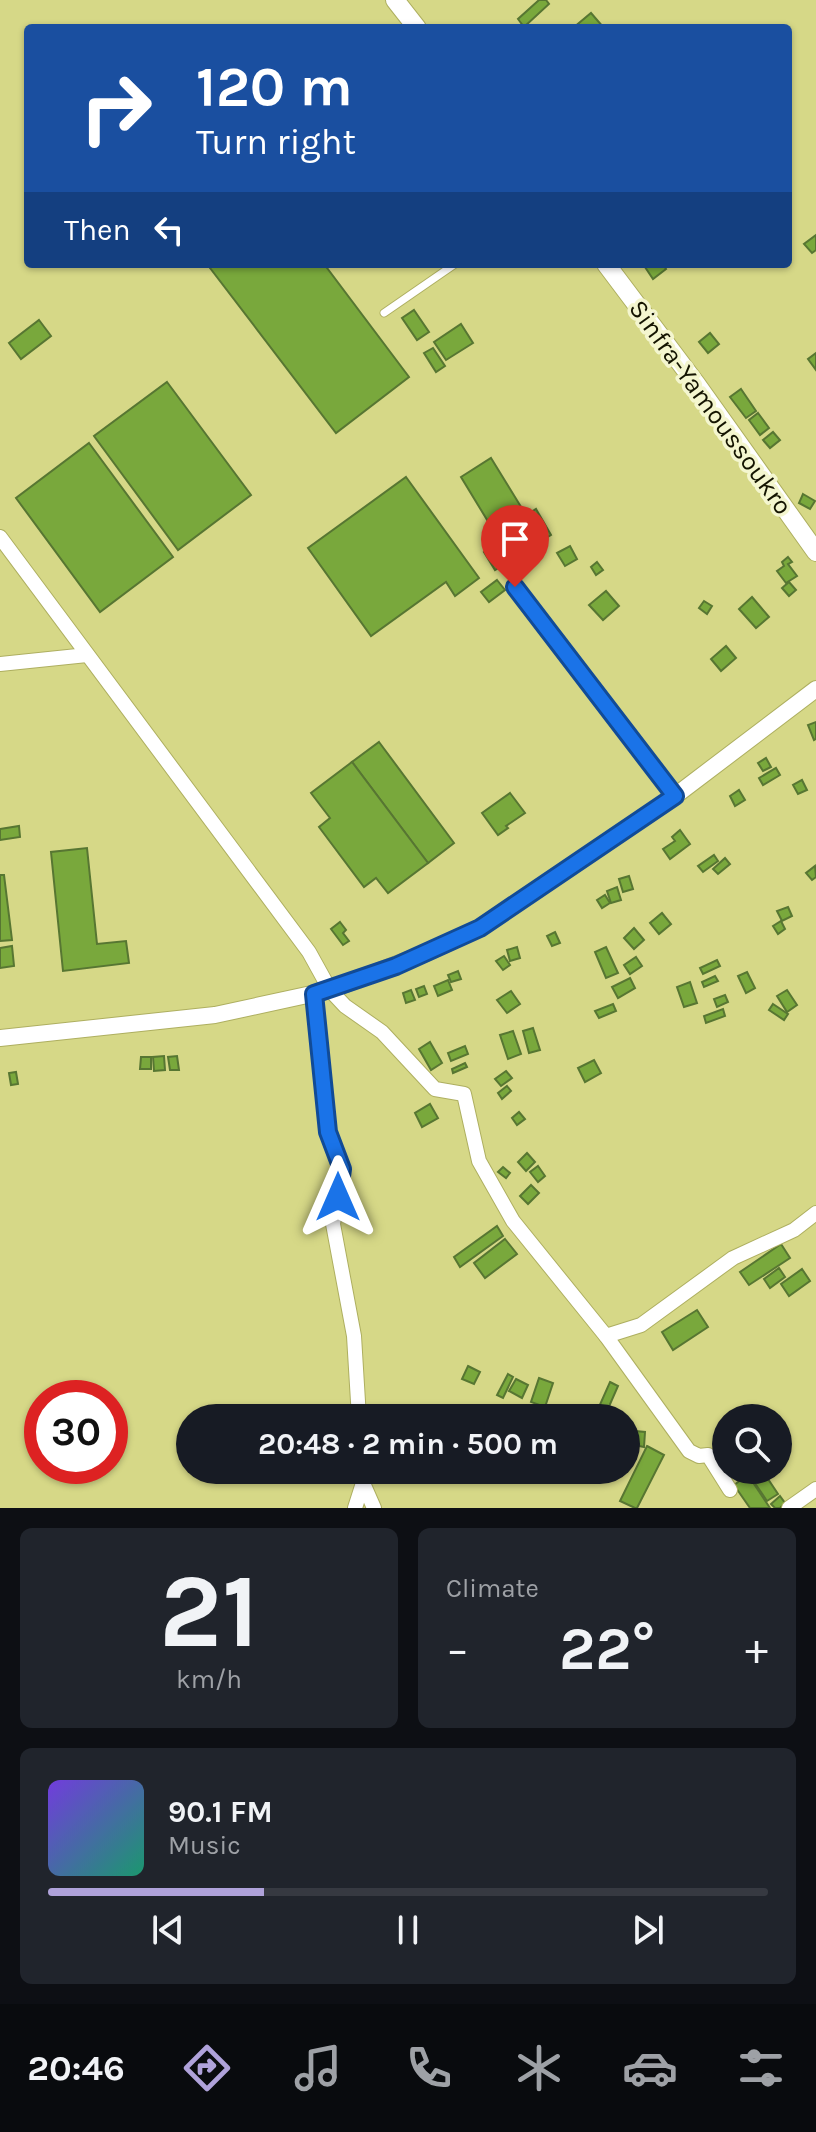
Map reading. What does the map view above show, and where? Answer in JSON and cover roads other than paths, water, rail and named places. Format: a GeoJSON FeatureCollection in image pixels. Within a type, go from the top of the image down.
{"type":"FeatureCollection","features":[{"type":"Feature","properties":{"kind":"main road"},"geometry":{"type":"LineString","coordinates":[[395,0],[414,24]]}},
{"type":"Feature","properties":{"kind":"main road","name":"Sinfra-Yamoussoukro"},"geometry":{"type":"LineString","coordinates":[[609,268],[816,552]]}},
{"type":"Feature","properties":{"kind":"street"},"geometry":{"type":"LineString","coordinates":[[0,537],[309,952],[322,992],[328,1132],[342,1169],[333,1224],[354,1336],[358,1404]]}},
{"type":"Feature","properties":{"kind":"street"},"geometry":{"type":"LineString","coordinates":[[0,664],[87,655]]}},
{"type":"Feature","properties":{"kind":"street"},"geometry":{"type":"LineString","coordinates":[[0,1038],[215,1015],[322,992],[396,966],[480,928],[675,796],[816,689]]}},
{"type":"Feature","properties":{"kind":"street"},"geometry":{"type":"LineString","coordinates":[[322,992],[382,1032],[435,1089],[464,1094],[479,1161],[513,1221],[606,1336],[689,1451],[699,1456],[708,1455],[730,1490]]}},
{"type":"Feature","properties":{"kind":"street"},"geometry":{"type":"LineString","coordinates":[[606,1336],[641,1325],[733,1258],[794,1230],[816,1213]]}},
{"type":"Feature","properties":{"kind":"street"},"geometry":{"type":"LineString","coordinates":[[355,1508],[361,1484]]}},
{"type":"Feature","properties":{"kind":"street"},"geometry":{"type":"LineString","coordinates":[[366,1484],[374,1508]]}},
{"type":"Feature","properties":{"kind":"street"},"geometry":{"type":"LineString","coordinates":[[789,1508],[816,1489]]}},
{"type":"Feature","properties":{"kind":"lane"},"geometry":{"type":"LineString","coordinates":[[384,313],[449,268]]}},
{"type":"Feature","properties":{"kind":"lane"},"geometry":{"type":"LineString","coordinates":[[515,587],[675,796]]}}]}
